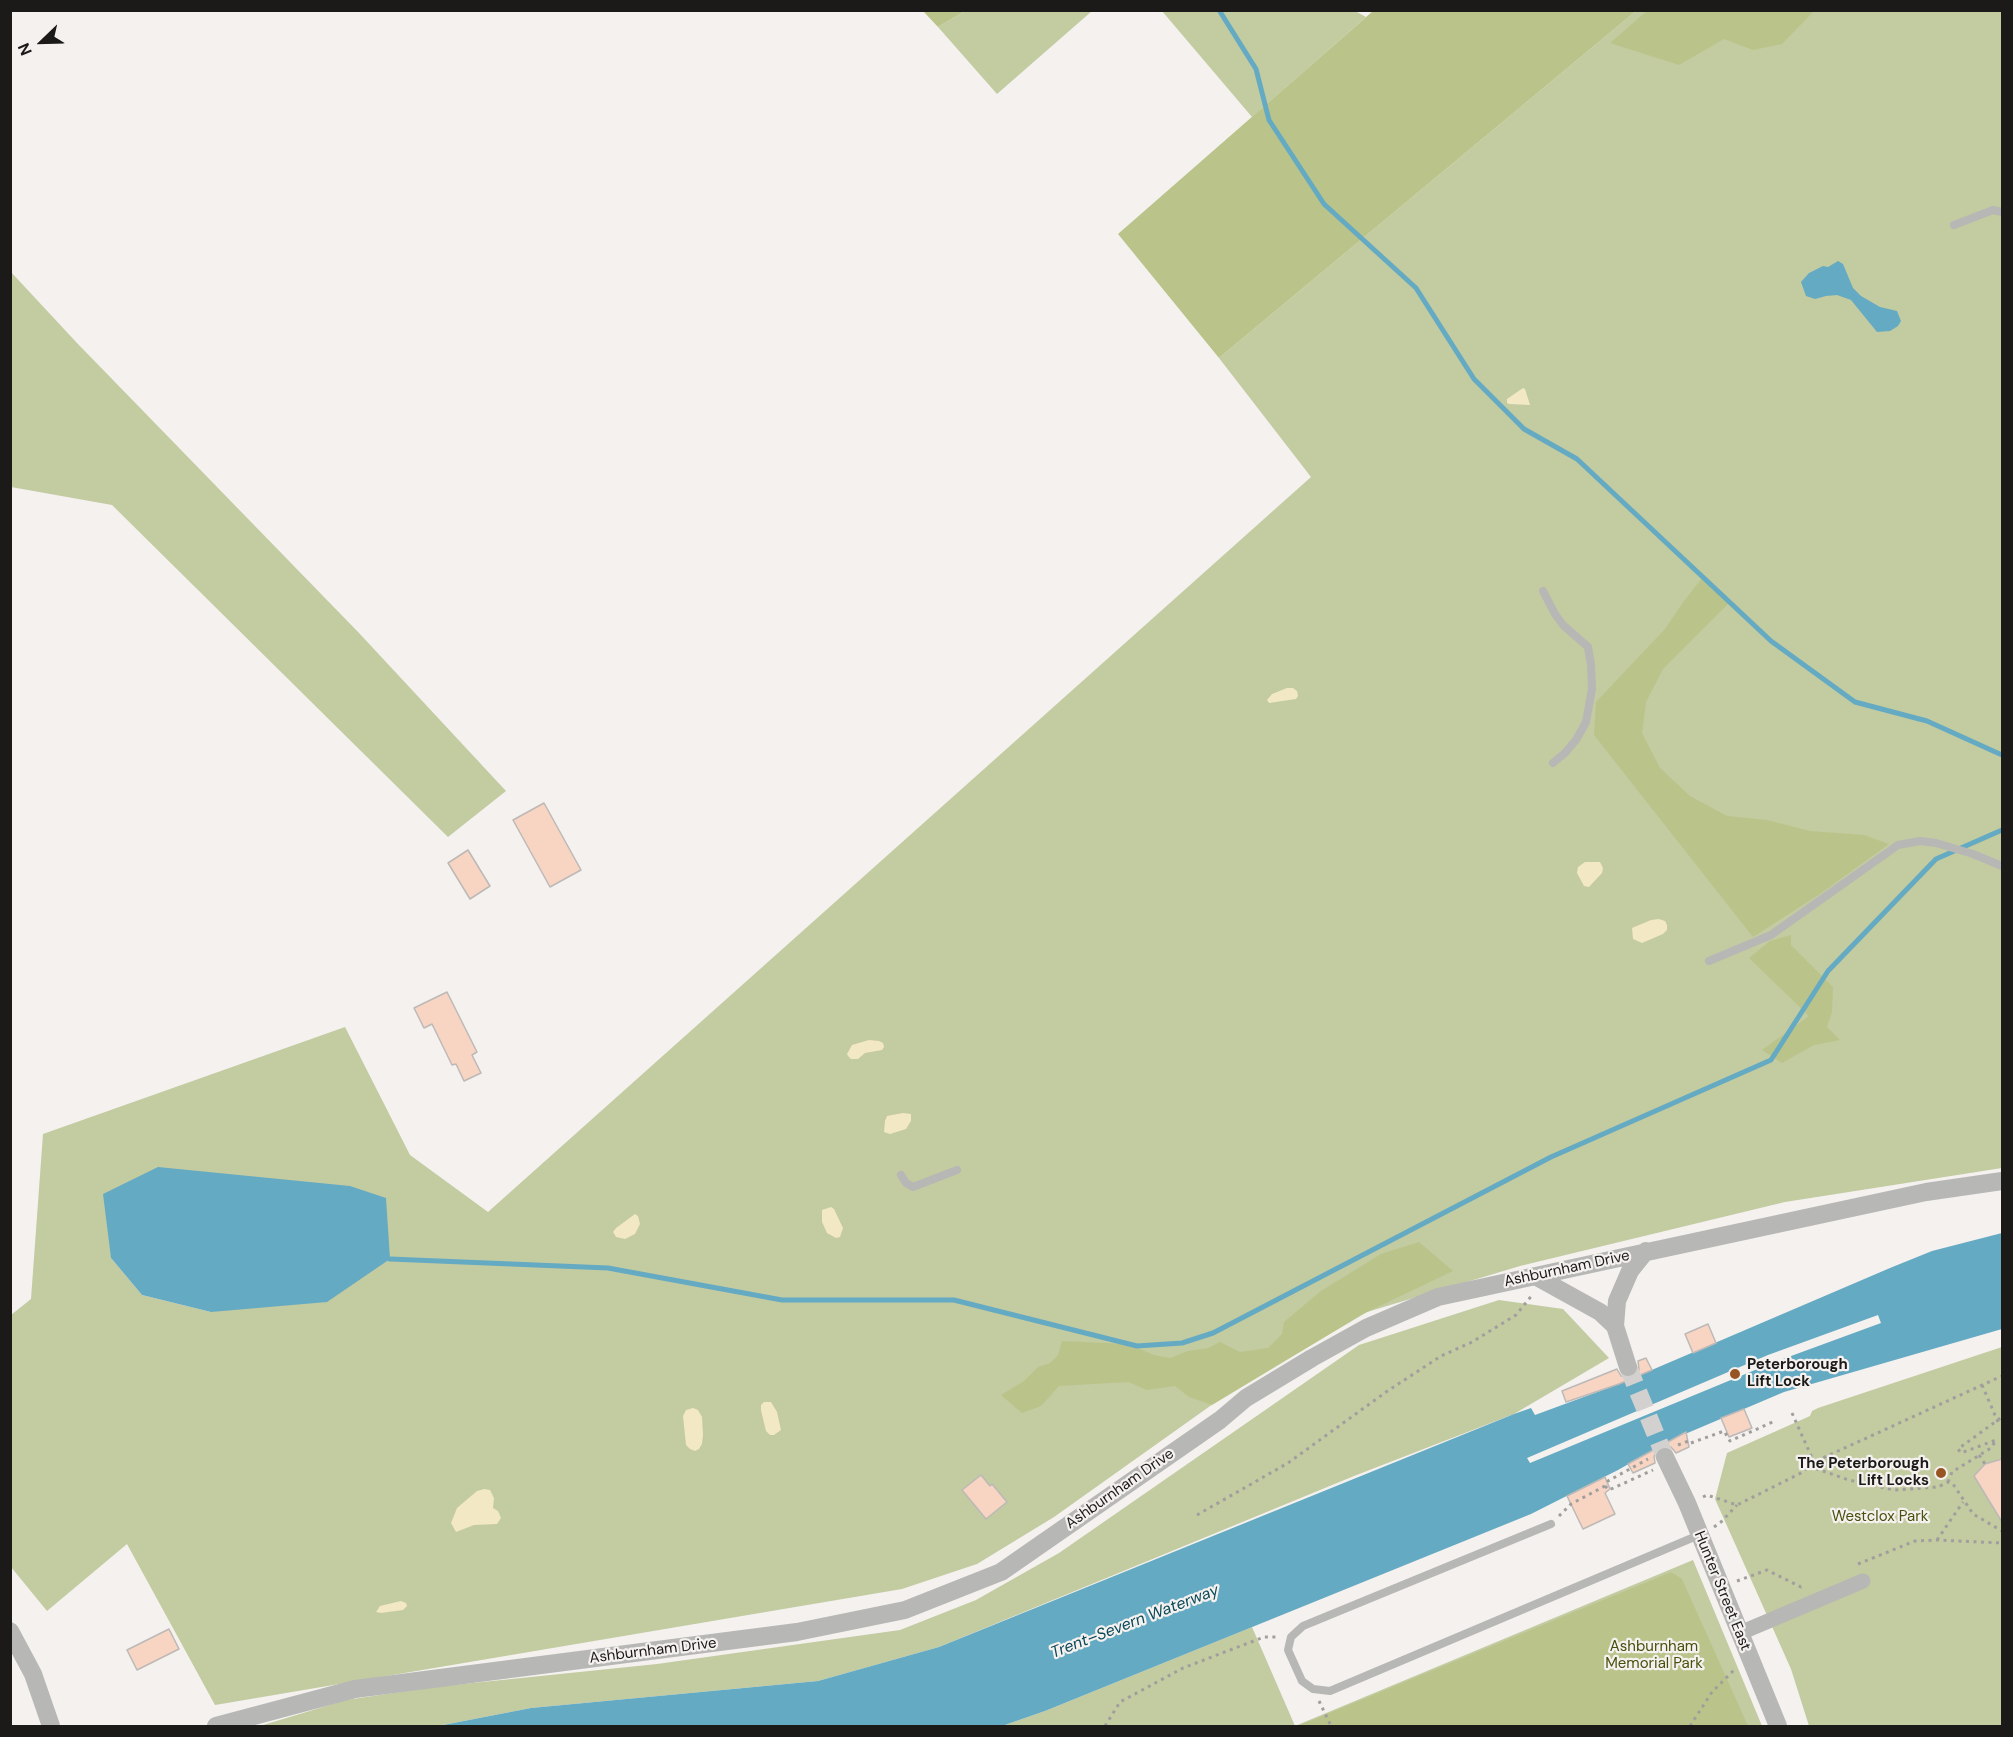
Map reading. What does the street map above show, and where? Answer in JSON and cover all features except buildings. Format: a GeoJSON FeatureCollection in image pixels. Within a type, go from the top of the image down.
{"type":"FeatureCollection","features":[{"type":"Feature","properties":{"kind":"street","name":"Ashburnham Drive"},"geometry":{"type":"LineString","coordinates":[[216,1726],[354,1689],[797,1632],[905,1610],[1001,1572],[1220,1420],[1246,1398],[1366,1328],[1438,1298],[1539,1279],[1646,1251],[1926,1192],[2002,1181]]}},
{"type":"Feature","properties":{"kind":"street"},"geometry":{"type":"LineString","coordinates":[[1628,1366],[1615,1326],[1617,1301],[1630,1271],[1646,1251]]}},
{"type":"Feature","properties":{"kind":"street"},"geometry":{"type":"LineString","coordinates":[[1539,1279],[1600,1312],[1615,1326]]}},
{"type":"Feature","properties":{"kind":"street","name":"Hunter Street East"},"geometry":{"type":"LineString","coordinates":[[1664,1457],[1687,1503],[1778,1726]]}},
{"type":"Feature","properties":{"kind":"street"},"geometry":{"type":"LineString","coordinates":[[1740,1633],[1863,1581]]}},
{"type":"Feature","properties":{"kind":"street"},"geometry":{"type":"LineString","coordinates":[[10,1631],[33,1674],[51,1726]]}},
{"type":"Feature","properties":{"kind":"lane"},"geometry":{"type":"LineString","coordinates":[[1953,225],[1993,210],[2002,212]]}},
{"type":"Feature","properties":{"kind":"lane"},"geometry":{"type":"LineString","coordinates":[[1543,591],[1559,620],[1588,647],[1591,665],[1592,688],[1586,722],[1576,740],[1553,763]]}},
{"type":"Feature","properties":{"kind":"lane"},"geometry":{"type":"LineString","coordinates":[[1709,961],[1770,935],[1898,845],[1920,841],[1936,843],[2002,866]]}},
{"type":"Feature","properties":{"kind":"lane"},"geometry":{"type":"LineString","coordinates":[[901,1175],[906,1183],[913,1187],[957,1170]]}},
{"type":"Feature","properties":{"kind":"lane"},"geometry":{"type":"LineString","coordinates":[[1551,1524],[1303,1626],[1292,1637],[1288,1650],[1302,1681],[1313,1689],[1330,1691],[1699,1535]]}},
{"type":"Feature","properties":{"kind":"path"},"geometry":{"type":"LineString","coordinates":[[1197,1515],[1288,1463],[1386,1392],[1441,1356],[1516,1315],[1539,1279]]}},
{"type":"Feature","properties":{"kind":"path"},"geometry":{"type":"LineString","coordinates":[[1699,1535],[1721,1522],[1737,1505],[1803,1472],[1814,1462],[2002,1376]]}},
{"type":"Feature","properties":{"kind":"path"},"geometry":{"type":"LineString","coordinates":[[1982,1385],[1998,1422]]}},
{"type":"Feature","properties":{"kind":"path"},"geometry":{"type":"LineString","coordinates":[[1792,1413],[1817,1469],[1849,1480],[1894,1490],[1938,1487],[1948,1482],[1952,1472],[1990,1448],[1996,1440],[1960,1453],[1958,1449],[2002,1418]]}},
{"type":"Feature","properties":{"kind":"path"},"geometry":{"type":"LineString","coordinates":[[1605,1486],[1609,1490],[1691,1441],[1725,1431],[1730,1441],[1775,1421]]}},
{"type":"Feature","properties":{"kind":"path"},"geometry":{"type":"LineString","coordinates":[[1979,1455],[1985,1464]]}},
{"type":"Feature","properties":{"kind":"path"},"geometry":{"type":"LineString","coordinates":[[1551,1524],[1567,1507],[1605,1486],[1608,1481],[1664,1457]]}},
{"type":"Feature","properties":{"kind":"path"},"geometry":{"type":"LineString","coordinates":[[1948,1482],[1953,1484],[1973,1514],[2002,1531]]}},
{"type":"Feature","properties":{"kind":"path"},"geometry":{"type":"LineString","coordinates":[[1687,1503],[1707,1495],[1737,1505]]}},
{"type":"Feature","properties":{"kind":"path"},"geometry":{"type":"LineString","coordinates":[[1937,1540],[1963,1502]]}},
{"type":"Feature","properties":{"kind":"path"},"geometry":{"type":"LineString","coordinates":[[1855,1566],[1906,1544],[1937,1540],[2002,1543]]}},
{"type":"Feature","properties":{"kind":"path"},"geometry":{"type":"LineString","coordinates":[[1721,1588],[1767,1570],[1802,1587],[1812,1585]]}},
{"type":"Feature","properties":{"kind":"path"},"geometry":{"type":"LineString","coordinates":[[1105,1726],[1120,1702],[1183,1668],[1264,1637],[1292,1637]]}},
{"type":"Feature","properties":{"kind":"path"},"geometry":{"type":"LineString","coordinates":[[1690,1726],[1712,1692],[1749,1655]]}},
{"type":"Feature","properties":{"kind":"path"},"geometry":{"type":"LineString","coordinates":[[1313,1689],[1330,1726]]}},
{"type":"Feature","properties":{"kind":"green space"},"geometry":{"type":"Polygon","coordinates":[[[923,11],[965,11],[938,27],[923,11]]]}},
{"type":"Feature","properties":{"kind":"green space"},"geometry":{"type":"Polygon","coordinates":[[[965,11],[1092,11],[997,94],[938,27],[965,11]]]}},
{"type":"Feature","properties":{"kind":"green space"},"geometry":{"type":"Polygon","coordinates":[[[1162,11],[1355,11],[1366,17],[1252,117],[1162,11]]]}},
{"type":"Feature","properties":{"kind":"green space"},"geometry":{"type":"Polygon","coordinates":[[[1373,11],[1636,11],[1219,358],[1118,234],[1373,11]]]}},
{"type":"Feature","properties":{"kind":"green space"},"geometry":{"type":"Polygon","coordinates":[[[1636,11],[2002,11],[2002,1168],[1785,1202],[1520,1266],[1367,1312],[1220,1399],[1054,1517],[977,1564],[902,1589],[215,1705],[127,1544],[47,1611],[11,1567],[11,1315],[31,1299],[43,1134],[345,1027],[410,1155],[488,1212],[1311,477],[1219,358],[1636,11]],[[111,1258],[142,1295],[211,1312],[111,1258]]]}},
{"type":"Feature","properties":{"kind":"green space"},"geometry":{"type":"Polygon","coordinates":[[[1647,11],[1814,11],[1782,44],[1753,50],[1724,39],[1679,65],[1610,43],[1647,11]]]}},
{"type":"Feature","properties":{"kind":"green space"},"geometry":{"type":"Polygon","coordinates":[[[10,271],[359,633],[506,791],[448,837],[112,505],[11,487],[10,271]]]}},
{"type":"Feature","properties":{"kind":"green space"},"geometry":{"type":"Polygon","coordinates":[[[1703,577],[1730,602],[1663,669],[1646,702],[1642,733],[1660,768],[1690,796],[1727,816],[1767,820],[1810,831],[1864,835],[1889,844],[1820,894],[1753,937],[1594,735],[1596,702],[1665,629],[1703,577]]]}},
{"type":"Feature","properties":{"kind":"green space"},"geometry":{"type":"Polygon","coordinates":[[[1791,935],[1791,945],[1833,987],[1832,1012],[1827,1027],[1840,1040],[1814,1045],[1782,1063],[1762,1050],[1809,1016],[1749,958],[1770,941],[1791,935]]]}},
{"type":"Feature","properties":{"kind":"green space"},"geometry":{"type":"Polygon","coordinates":[[[1419,1242],[1453,1271],[1363,1314],[1212,1405],[1189,1397],[1175,1386],[1147,1390],[1128,1382],[1059,1386],[1041,1406],[1022,1413],[1001,1395],[1024,1381],[1038,1367],[1050,1363],[1058,1355],[1062,1341],[1128,1344],[1154,1355],[1170,1358],[1188,1351],[1208,1348],[1220,1342],[1240,1352],[1268,1348],[1282,1334],[1284,1322],[1321,1291],[1381,1254],[1419,1242]]]}},
{"type":"Feature","properties":{"kind":"green space"},"geometry":{"type":"Polygon","coordinates":[[[1499,1300],[1563,1309],[1609,1358],[1514,1414],[1354,1476],[939,1647],[818,1681],[531,1708],[438,1726],[260,1726],[346,1700],[434,1687],[657,1664],[900,1630],[976,1600],[1059,1553],[1359,1345],[1499,1300]]]}},
{"type":"Feature","properties":{"kind":"green space","name":"Westclox Park"},"geometry":{"type":"Polygon","coordinates":[[[2002,1347],[2002,1726],[1809,1726],[1791,1669],[1715,1499],[1727,1453],[1810,1416],[1812,1411],[1818,1408],[2002,1347]]]}},
{"type":"Feature","properties":{"kind":"green space","name":"Ashburnham Memorial Park"},"geometry":{"type":"Polygon","coordinates":[[[1693,1560],[1762,1726],[1295,1726],[1693,1560]]]}},
{"type":"Feature","properties":{"kind":"green space","name":"Ashburnham Memorial Park"},"geometry":{"type":"Polygon","coordinates":[[[1671,1572],[1682,1579],[1748,1726],[1298,1726],[1671,1572]]]}},
{"type":"Feature","properties":{"kind":"green space"},"geometry":{"type":"Polygon","coordinates":[[[1252,1627],[1295,1726],[1002,1726],[1045,1711],[1252,1627]]]}},
{"type":"Feature","properties":{"kind":"sand"},"geometry":{"type":"Polygon","coordinates":[[[1523,388],[1530,405],[1507,403],[1507,399],[1523,388]]]}},
{"type":"Feature","properties":{"kind":"sand"},"geometry":{"type":"Polygon","coordinates":[[[1287,688],[1297,691],[1296,699],[1269,703],[1267,700],[1272,694],[1287,688]]]}},
{"type":"Feature","properties":{"kind":"sand"},"geometry":{"type":"Polygon","coordinates":[[[1585,862],[1600,862],[1603,868],[1602,873],[1589,887],[1584,886],[1577,873],[1578,867],[1585,862]]]}},
{"type":"Feature","properties":{"kind":"sand"},"geometry":{"type":"Polygon","coordinates":[[[1659,919],[1665,921],[1667,925],[1667,930],[1663,934],[1642,943],[1633,939],[1632,928],[1659,919]]]}},
{"type":"Feature","properties":{"kind":"sand"},"geometry":{"type":"Polygon","coordinates":[[[869,1040],[879,1041],[884,1047],[882,1050],[865,1053],[858,1059],[851,1059],[848,1056],[852,1045],[869,1040]]]}},
{"type":"Feature","properties":{"kind":"sand"},"geometry":{"type":"Polygon","coordinates":[[[911,1114],[911,1121],[906,1129],[890,1134],[884,1132],[887,1116],[911,1114]]]}},
{"type":"Feature","properties":{"kind":"sand"},"geometry":{"type":"Polygon","coordinates":[[[831,1207],[843,1228],[840,1237],[836,1238],[827,1233],[822,1222],[822,1210],[831,1207]]]}},
{"type":"Feature","properties":{"kind":"sand"},"geometry":{"type":"Polygon","coordinates":[[[635,1214],[640,1224],[635,1234],[625,1239],[616,1237],[613,1232],[616,1228],[635,1214]]]}},
{"type":"Feature","properties":{"kind":"sand"},"geometry":{"type":"Polygon","coordinates":[[[764,1402],[771,1402],[777,1412],[781,1430],[774,1435],[766,1431],[761,1410],[764,1402]]]}},
{"type":"Feature","properties":{"kind":"sand"},"geometry":{"type":"Polygon","coordinates":[[[693,1408],[698,1410],[702,1417],[703,1435],[702,1444],[695,1451],[686,1445],[683,1416],[686,1410],[693,1408]]]}},
{"type":"Feature","properties":{"kind":"sand"},"geometry":{"type":"Polygon","coordinates":[[[490,1490],[494,1498],[493,1508],[498,1511],[501,1518],[497,1524],[474,1525],[456,1532],[451,1523],[457,1508],[477,1491],[490,1490]]]}},
{"type":"Feature","properties":{"kind":"sand"},"geometry":{"type":"Polygon","coordinates":[[[401,1601],[407,1606],[403,1610],[376,1612],[380,1606],[401,1601]]]}},
{"type":"Feature","properties":{"kind":"water"},"geometry":{"type":"Polygon","coordinates":[[[1838,261],[1843,264],[1853,288],[1861,296],[1880,307],[1897,311],[1901,321],[1898,326],[1890,331],[1877,332],[1851,300],[1837,295],[1815,299],[1806,296],[1801,282],[1809,273],[1838,261]]]}},
{"type":"Feature","properties":{"kind":"water"},"geometry":{"type":"Polygon","coordinates":[[[158,1167],[350,1186],[386,1198],[390,1259],[327,1302],[211,1312],[142,1295],[111,1258],[103,1194],[158,1167]]]}},
{"type":"Feature","properties":{"kind":"water","name":"Trent–Severn Waterway"},"geometry":{"type":"Polygon","coordinates":[[[2002,1233],[2002,1329],[1784,1392],[1671,1440],[1531,1514],[1045,1711],[1002,1726],[438,1726],[531,1708],[818,1681],[939,1647],[1514,1414],[1531,1408],[1535,1415],[1619,1384],[1932,1251],[2002,1233]],[[1878,1315],[1768,1355],[1527,1458],[1530,1463],[1772,1363],[1881,1323],[1878,1315]]]}},
{"type":"Feature","properties":{"kind":"waterway"},"geometry":{"type":"LineString","coordinates":[[1219,10],[1256,69],[1269,120],[1324,204],[1416,288],[1474,379],[1524,429],[1577,459],[1771,641],[1855,702],[1927,721],[2002,755]]}},
{"type":"Feature","properties":{"kind":"waterway"},"geometry":{"type":"LineString","coordinates":[[390,1259],[608,1268],[782,1300],[954,1300],[1137,1346],[1182,1343],[1213,1333],[1551,1157],[1771,1060],[1828,971],[1936,859],[2002,830]]}},
{"type":"Feature","properties":{"kind":"tunnel"},"geometry":{"type":"LineString","coordinates":[[1628,1367],[1665,1457]]}},
{"type":"Feature","properties":{"kind":"place","name":"Peterborough Lift Lock"},"geometry":{"type":"Point","coordinates":[1735,1374]}},
{"type":"Feature","properties":{"kind":"place","name":"The Peterborough Lift Locks"},"geometry":{"type":"Point","coordinates":[1941,1473]}}]}
